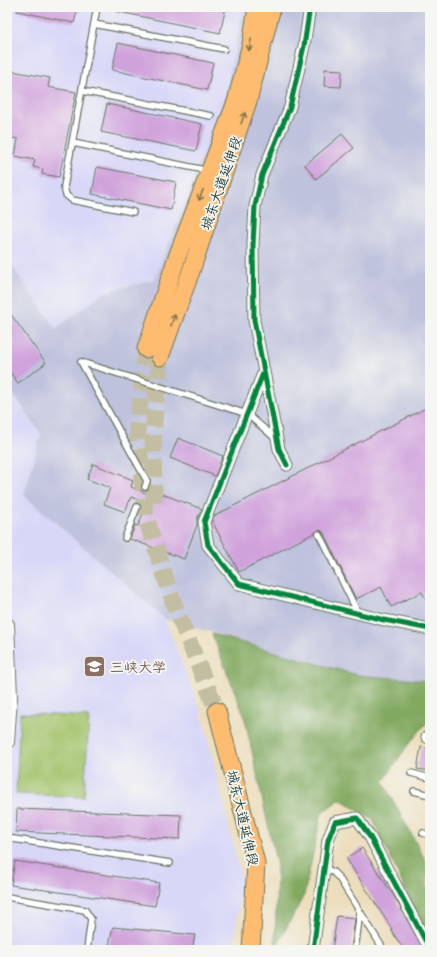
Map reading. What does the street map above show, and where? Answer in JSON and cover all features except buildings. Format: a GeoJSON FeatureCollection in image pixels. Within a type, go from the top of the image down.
{"type":"FeatureCollection","features":[{"type":"Feature","properties":{"kind":"main road","name":"城东大道延伸段"},"geometry":{"type":"LineString","coordinates":[[257,7],[251,44],[236,102],[178,257],[153,353],[191,271],[249,98],[272,7]]}},
{"type":"Feature","properties":{"kind":"main road","name":"城东大道延伸段"},"geometry":{"type":"LineString","coordinates":[[251,950],[256,863],[222,712],[264,866],[261,950]]}},
{"type":"Feature","properties":{"kind":"street"},"geometry":{"type":"LineString","coordinates":[[286,465],[279,449],[254,320],[253,244],[255,206],[262,175],[290,107],[304,46],[310,7]]}},
{"type":"Feature","properties":{"kind":"street"},"geometry":{"type":"LineString","coordinates":[[264,370],[204,522],[208,545],[239,584],[359,614],[430,629]]}},
{"type":"Feature","properties":{"kind":"street"},"geometry":{"type":"LineString","coordinates":[[7,625],[10,698],[7,742]]}},
{"type":"Feature","properties":{"kind":"street"},"geometry":{"type":"LineString","coordinates":[[313,950],[328,840],[335,822],[357,818],[370,837],[430,947]]}},
{"type":"Feature","properties":{"kind":"lane"},"geometry":{"type":"LineString","coordinates":[[98,7],[64,187],[66,195],[72,200],[133,212]]}},
{"type":"Feature","properties":{"kind":"lane"},"geometry":{"type":"LineString","coordinates":[[94,24],[224,49]]}},
{"type":"Feature","properties":{"kind":"lane"},"geometry":{"type":"LineString","coordinates":[[82,91],[211,116]]}},
{"type":"Feature","properties":{"kind":"lane"},"geometry":{"type":"LineString","coordinates":[[73,143],[200,169]]}},
{"type":"Feature","properties":{"kind":"lane"},"geometry":{"type":"LineString","coordinates":[[145,487],[147,481],[81,362],[247,414],[277,439]]}},
{"type":"Feature","properties":{"kind":"lane"},"geometry":{"type":"LineString","coordinates":[[125,538],[137,507]]}},
{"type":"Feature","properties":{"kind":"lane"},"geometry":{"type":"LineString","coordinates":[[319,534],[359,614]]}},
{"type":"Feature","properties":{"kind":"lane"},"geometry":{"type":"LineString","coordinates":[[411,773],[430,778]]}},
{"type":"Feature","properties":{"kind":"lane"},"geometry":{"type":"LineString","coordinates":[[414,791],[430,795]]}},
{"type":"Feature","properties":{"kind":"lane"},"geometry":{"type":"LineString","coordinates":[[423,833],[430,835]]}},
{"type":"Feature","properties":{"kind":"lane"},"geometry":{"type":"LineString","coordinates":[[7,838],[170,862]]}},
{"type":"Feature","properties":{"kind":"lane"},"geometry":{"type":"LineString","coordinates":[[324,868],[333,872],[339,878],[384,950]]}},
{"type":"Feature","properties":{"kind":"lane"},"geometry":{"type":"LineString","coordinates":[[7,896],[85,910],[92,919],[87,950]]}},
{"type":"Feature","properties":{"kind":"lane"},"geometry":{"type":"LineString","coordinates":[[355,950],[360,912]]}},
{"type":"Feature","properties":{"kind":"shaded area"},"geometry":{"type":"Polygon","coordinates":[[[7,7],[244,7],[224,101],[155,279],[103,293],[56,329],[7,259],[7,7]]]}},
{"type":"Feature","properties":{"kind":"shaded area"},"geometry":{"type":"Polygon","coordinates":[[[244,7],[430,7],[430,681],[357,675],[165,619],[24,495],[41,434],[7,385],[7,259],[56,329],[103,293],[155,279],[224,101],[244,7]]]}},
{"type":"Feature","properties":{"kind":"shaded area","name":"三峡大学"},"geometry":{"type":"Polygon","coordinates":[[[7,385],[41,434],[25,495],[165,619],[202,714],[242,882],[233,950],[7,950],[7,385]]]}},
{"type":"Feature","properties":{"kind":"green space"},"geometry":{"type":"Polygon","coordinates":[[[212,634],[357,675],[430,681],[430,719],[407,746],[383,782],[428,865],[427,917],[430,919],[430,943],[373,820],[340,799],[322,812],[304,895],[275,949],[277,866],[244,715],[212,634]]]}},
{"type":"Feature","properties":{"kind":"green space"},"geometry":{"type":"Polygon","coordinates":[[[20,713],[89,717],[84,797],[16,794],[20,713]]]}},
{"type":"Feature","properties":{"kind":"tunnel"},"geometry":{"type":"LineString","coordinates":[[146,349],[137,427],[146,518],[175,607],[217,711]]}},
{"type":"Feature","properties":{"kind":"tunnel"},"geometry":{"type":"LineString","coordinates":[[154,502],[153,432],[160,357]]}},
{"type":"Feature","properties":{"kind":"cycle path"},"geometry":{"type":"LineString","coordinates":[[287,465],[279,449],[254,320],[253,244],[255,206],[262,175],[290,107],[304,46],[310,7]]}},
{"type":"Feature","properties":{"kind":"cycle path"},"geometry":{"type":"LineString","coordinates":[[264,371],[204,522],[208,545],[239,584],[384,620],[430,629]]}},
{"type":"Feature","properties":{"kind":"cycle path"},"geometry":{"type":"LineString","coordinates":[[313,950],[328,840],[335,822],[357,818],[370,837],[430,947]]}},
{"type":"Feature","properties":{"kind":"place","name":"三峡大学"},"geometry":{"type":"Point","coordinates":[95,667]}}]}
